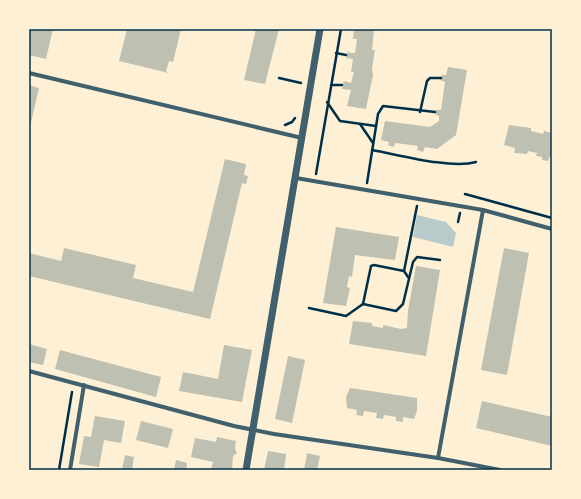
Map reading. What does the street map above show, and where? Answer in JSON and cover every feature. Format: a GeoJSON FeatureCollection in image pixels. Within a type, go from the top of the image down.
{"type":"FeatureCollection","features":[{"type":"Feature","properties":{"kind":"street"},"geometry":{"type":"LineString","coordinates":[[246,470],[320,29]]}},
{"type":"Feature","properties":{"kind":"street"},"geometry":{"type":"LineString","coordinates":[[29,73],[302,138]]}},
{"type":"Feature","properties":{"kind":"street"},"geometry":{"type":"LineString","coordinates":[[296,178],[483,210],[552,229]]}},
{"type":"Feature","properties":{"kind":"street"},"geometry":{"type":"LineString","coordinates":[[438,458],[483,210]]}},
{"type":"Feature","properties":{"kind":"street"},"geometry":{"type":"LineString","coordinates":[[29,370],[234,426],[438,458],[500,470]]}},
{"type":"Feature","properties":{"kind":"street"},"geometry":{"type":"LineString","coordinates":[[70,470],[84,385]]}},
{"type":"Feature","properties":{"kind":"path"},"geometry":{"type":"LineString","coordinates":[[317,171],[340,29]]}},
{"type":"Feature","properties":{"kind":"path"},"geometry":{"type":"LineString","coordinates":[[336,54],[346,55]]}},
{"type":"Feature","properties":{"kind":"path"},"geometry":{"type":"LineString","coordinates":[[300,90],[302,76]]}},
{"type":"Feature","properties":{"kind":"path"},"geometry":{"type":"LineString","coordinates":[[279,78],[301,83]]}},
{"type":"Feature","properties":{"kind":"path"},"geometry":{"type":"LineString","coordinates":[[420,112],[427,81],[430,78],[441,78]]}},
{"type":"Feature","properties":{"kind":"path"},"geometry":{"type":"LineString","coordinates":[[331,85],[342,85]]}},
{"type":"Feature","properties":{"kind":"path"},"geometry":{"type":"LineString","coordinates":[[328,102],[340,121],[376,126]]}},
{"type":"Feature","properties":{"kind":"path"},"geometry":{"type":"LineString","coordinates":[[362,190],[367,185],[378,114],[383,106],[420,112],[435,112]]}},
{"type":"Feature","properties":{"kind":"path"},"geometry":{"type":"LineString","coordinates":[[279,124],[285,125],[292,122],[295,118],[296,111]]}},
{"type":"Feature","properties":{"kind":"path"},"geometry":{"type":"LineString","coordinates":[[359,124],[373,143]]}},
{"type":"Feature","properties":{"kind":"path"},"geometry":{"type":"LineString","coordinates":[[372,150],[430,161],[468,164],[476,162]]}},
{"type":"Feature","properties":{"kind":"path"},"geometry":{"type":"LineString","coordinates":[[465,194],[552,218]]}},
{"type":"Feature","properties":{"kind":"path"},"geometry":{"type":"LineString","coordinates":[[408,278],[404,271],[418,206]]}},
{"type":"Feature","properties":{"kind":"path"},"geometry":{"type":"LineString","coordinates":[[458,222],[460,213]]}},
{"type":"Feature","properties":{"kind":"path"},"geometry":{"type":"LineString","coordinates":[[363,304],[396,311],[400,309],[403,304],[411,266],[417,257],[440,260]]}},
{"type":"Feature","properties":{"kind":"path"},"geometry":{"type":"LineString","coordinates":[[309,308],[346,316],[363,304],[371,266],[374,265],[404,271]]}},
{"type":"Feature","properties":{"kind":"path"},"geometry":{"type":"LineString","coordinates":[[59,470],[72,392]]}},
{"type":"Feature","properties":{"kind":"shaded area"},"geometry":{"type":"Polygon","coordinates":[[[417,215],[446,222],[456,233],[453,247],[413,237],[417,215]]]}},
{"type":"Feature","properties":{"kind":"building"},"geometry":{"type":"Polygon","coordinates":[[[30,29],[53,29],[46,59],[29,55],[30,29]]]}},
{"type":"Feature","properties":{"kind":"building"},"geometry":{"type":"Polygon","coordinates":[[[127,29],[181,29],[173,62],[169,61],[166,71],[169,73],[119,61],[127,29]]]}},
{"type":"Feature","properties":{"kind":"building"},"geometry":{"type":"Polygon","coordinates":[[[256,29],[279,29],[265,84],[244,80],[256,29]]]}},
{"type":"Feature","properties":{"kind":"building"},"geometry":{"type":"Polygon","coordinates":[[[354,29],[374,29],[372,50],[375,50],[372,69],[373,75],[366,109],[347,106],[351,90],[342,89],[344,81],[351,83],[354,72],[351,72],[353,59],[346,58],[348,51],[350,53],[355,53],[357,39],[353,39],[354,29]]]}},
{"type":"Feature","properties":{"kind":"building"},"geometry":{"type":"Polygon","coordinates":[[[448,67],[467,70],[456,135],[437,149],[425,147],[423,152],[417,150],[418,146],[396,143],[393,147],[388,145],[389,142],[381,140],[385,121],[430,127],[439,121],[439,116],[435,114],[435,110],[441,110],[445,82],[440,80],[442,75],[446,75],[448,67]]]}},
{"type":"Feature","properties":{"kind":"building"},"geometry":{"type":"Polygon","coordinates":[[[29,85],[39,88],[30,127],[29,127],[29,85]]]}},
{"type":"Feature","properties":{"kind":"building"},"geometry":{"type":"Polygon","coordinates":[[[509,125],[531,128],[531,131],[543,134],[544,131],[552,133],[552,156],[550,156],[548,161],[542,160],[542,157],[536,156],[537,153],[528,151],[527,154],[514,153],[515,148],[504,145],[509,125]]]}},
{"type":"Feature","properties":{"kind":"building"},"geometry":{"type":"Polygon","coordinates":[[[225,159],[246,164],[244,175],[248,176],[246,184],[242,183],[210,319],[29,276],[29,253],[61,261],[64,248],[136,265],[133,278],[193,292],[225,159]]]}},
{"type":"Feature","properties":{"kind":"building"},"geometry":{"type":"Polygon","coordinates":[[[336,227],[399,237],[395,260],[355,255],[352,277],[349,276],[347,287],[350,288],[346,306],[323,303],[336,227]]]}},
{"type":"Feature","properties":{"kind":"building"},"geometry":{"type":"Polygon","coordinates":[[[504,248],[529,253],[507,375],[481,370],[504,248]]]}},
{"type":"Feature","properties":{"kind":"building"},"geometry":{"type":"Polygon","coordinates":[[[416,266],[440,270],[426,356],[349,344],[353,321],[372,323],[372,326],[383,328],[383,325],[401,329],[407,328],[408,311],[416,266]]]}},
{"type":"Feature","properties":{"kind":"building"},"geometry":{"type":"Polygon","coordinates":[[[29,344],[47,349],[43,365],[29,362],[29,344]]]}},
{"type":"Feature","properties":{"kind":"building"},"geometry":{"type":"Polygon","coordinates":[[[224,345],[252,350],[242,402],[179,391],[183,372],[218,379],[224,345]]]}},
{"type":"Feature","properties":{"kind":"building"},"geometry":{"type":"Polygon","coordinates":[[[60,350],[161,377],[156,397],[55,369],[60,350]]]}},
{"type":"Feature","properties":{"kind":"building"},"geometry":{"type":"Polygon","coordinates":[[[288,356],[305,360],[292,423],[275,419],[288,356]]]}},
{"type":"Feature","properties":{"kind":"building"},"geometry":{"type":"Polygon","coordinates":[[[350,388],[417,398],[417,411],[414,419],[403,417],[403,422],[396,421],[396,417],[384,415],[383,419],[376,418],[377,413],[364,411],[363,416],[356,415],[357,410],[347,408],[346,397],[350,388]]]}},
{"type":"Feature","properties":{"kind":"building"},"geometry":{"type":"Polygon","coordinates":[[[482,401],[552,417],[552,446],[476,428],[482,401]]]}},
{"type":"Feature","properties":{"kind":"building"},"geometry":{"type":"Polygon","coordinates":[[[95,416],[125,421],[121,443],[104,440],[99,467],[79,464],[84,436],[91,437],[95,416]]]}},
{"type":"Feature","properties":{"kind":"building"},"geometry":{"type":"Polygon","coordinates":[[[141,421],[173,429],[168,448],[136,440],[141,421]]]}},
{"type":"Feature","properties":{"kind":"building"},"geometry":{"type":"Polygon","coordinates":[[[217,437],[236,441],[235,449],[237,453],[233,456],[232,470],[211,470],[213,462],[191,457],[195,438],[216,442],[217,437]]]}},
{"type":"Feature","properties":{"kind":"building"},"geometry":{"type":"Polygon","coordinates":[[[268,451],[286,454],[284,470],[264,470],[268,451]]]}},
{"type":"Feature","properties":{"kind":"building"},"geometry":{"type":"Polygon","coordinates":[[[307,453],[320,456],[317,470],[304,470],[307,453]]]}},
{"type":"Feature","properties":{"kind":"building"},"geometry":{"type":"Polygon","coordinates":[[[125,455],[134,457],[132,470],[122,470],[125,455]]]}},
{"type":"Feature","properties":{"kind":"building"},"geometry":{"type":"Polygon","coordinates":[[[176,460],[187,463],[186,470],[174,470],[176,460]]]}}]}
